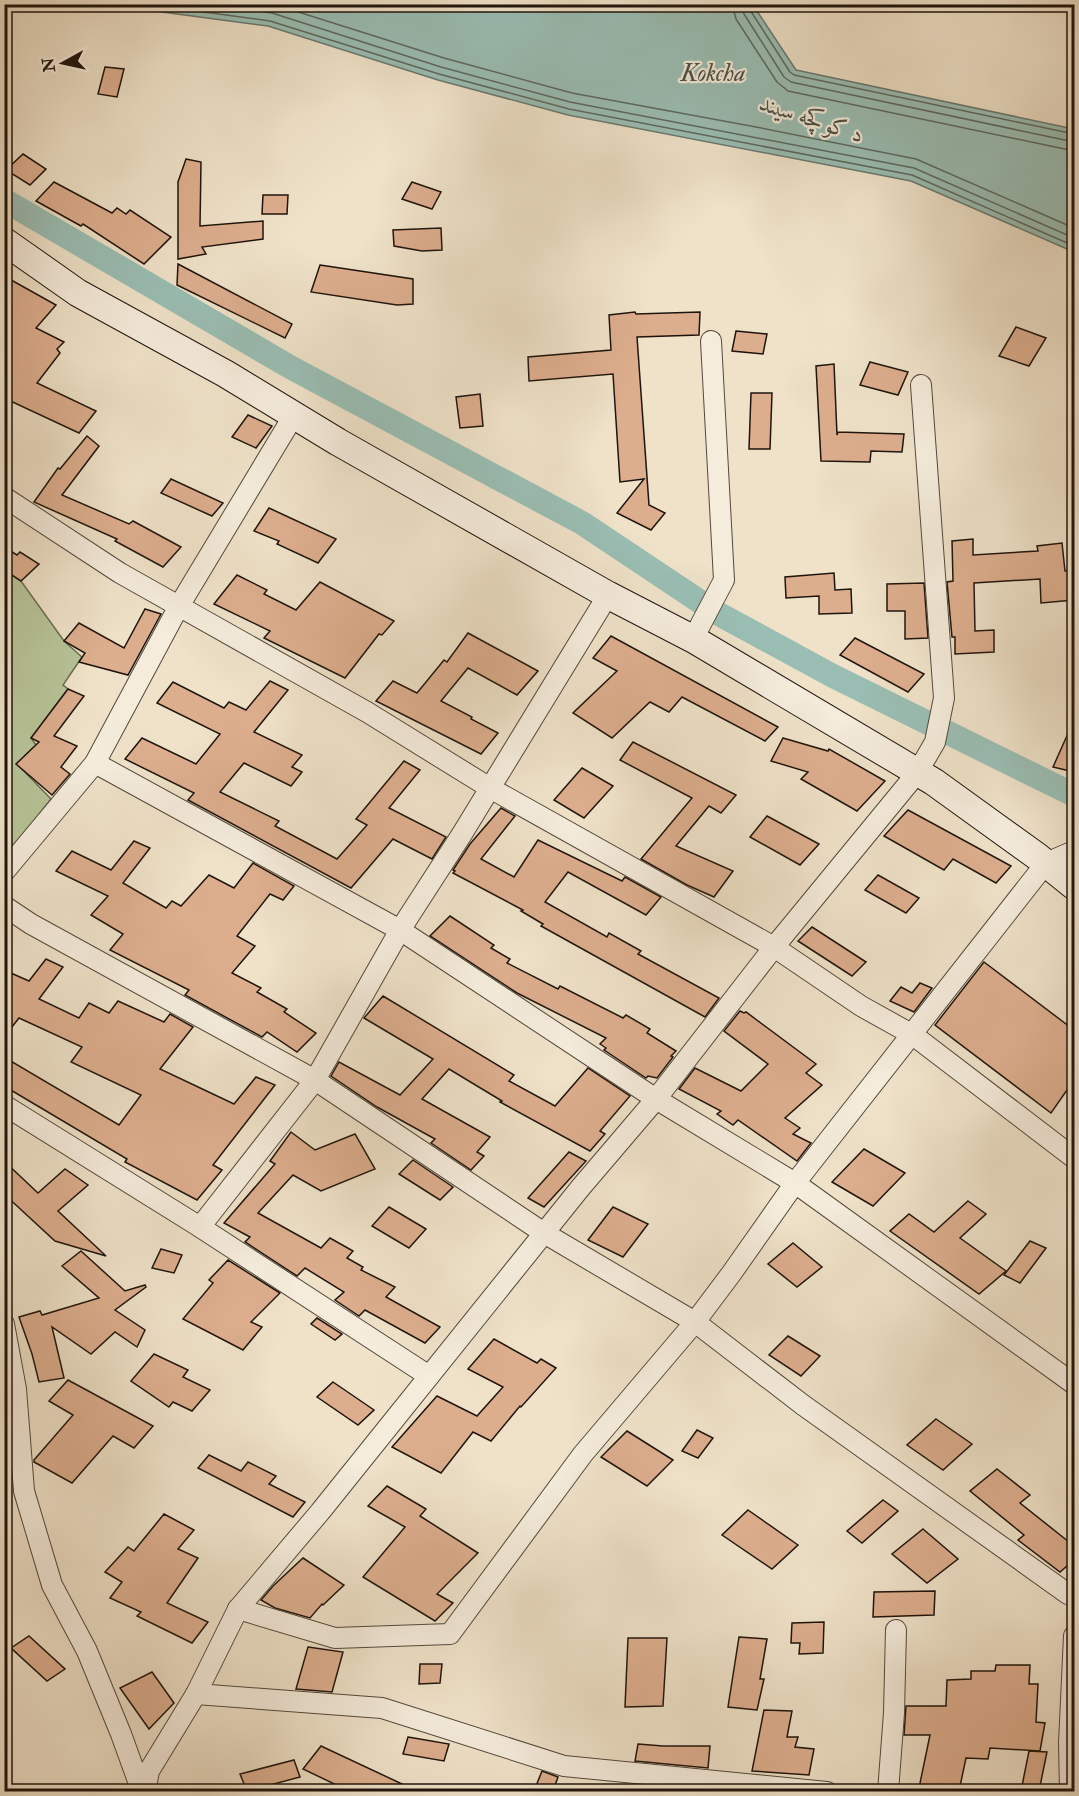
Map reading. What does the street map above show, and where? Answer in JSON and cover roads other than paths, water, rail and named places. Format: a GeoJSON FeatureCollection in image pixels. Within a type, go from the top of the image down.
{"type":"FeatureCollection","features":[{"type":"Feature","properties":{"kind":"street"},"geometry":{"type":"LineString","coordinates":[[4,241],[78,293],[226,374],[338,442],[608,596],[700,628],[917,773],[934,782],[1074,886]]}},
{"type":"Feature","properties":{"kind":"street"},"geometry":{"type":"LineString","coordinates":[[700,628],[724,580],[711,341]]}},
{"type":"Feature","properties":{"kind":"street"},"geometry":{"type":"LineString","coordinates":[[144,1791],[149,1772],[195,1694],[238,1609],[320,1512],[544,1233],[656,1099],[774,948],[917,773],[935,742],[944,698],[921,385]]}},
{"type":"Feature","properties":{"kind":"street"},"geometry":{"type":"LineString","coordinates":[[4,872],[95,763],[179,606],[294,415]]}},
{"type":"Feature","properties":{"kind":"street"},"geometry":{"type":"LineString","coordinates":[[4,498],[120,573],[367,712],[490,788],[774,948],[861,1006],[913,1035],[1074,1158]]}},
{"type":"Feature","properties":{"kind":"street"},"geometry":{"type":"LineString","coordinates":[[201,1227],[315,1080],[400,930],[608,596]]}},
{"type":"Feature","properties":{"kind":"street"},"geometry":{"type":"LineString","coordinates":[[95,763],[400,930],[656,1099],[795,1184],[1074,1384]]}},
{"type":"Feature","properties":{"kind":"street"},"geometry":{"type":"LineString","coordinates":[[238,1609],[335,1638],[450,1634],[583,1454],[695,1322],[795,1184],[1046,863],[1074,851]]}},
{"type":"Feature","properties":{"kind":"street"},"geometry":{"type":"LineString","coordinates":[[4,906],[31,924],[315,1080],[544,1233],[695,1322],[803,1405],[1068,1594],[1074,1594]]}},
{"type":"Feature","properties":{"kind":"street"},"geometry":{"type":"LineString","coordinates":[[4,1105],[201,1227],[429,1376]]}},
{"type":"Feature","properties":{"kind":"street"},"geometry":{"type":"LineString","coordinates":[[4,1324],[16,1389],[24,1491],[52,1585],[87,1651],[144,1791]]}},
{"type":"Feature","properties":{"kind":"street"},"geometry":{"type":"LineString","coordinates":[[888,1791],[894,1713],[896,1630]]}},
{"type":"Feature","properties":{"kind":"street"},"geometry":{"type":"LineString","coordinates":[[1070,1791],[1069,1743],[1074,1636]]}},
{"type":"Feature","properties":{"kind":"street"},"geometry":{"type":"LineString","coordinates":[[195,1694],[382,1708],[564,1766],[696,1786],[827,1791]]}},
{"type":"Feature","properties":{"kind":"water","name":"Kokcha"},"geometry":{"type":"Polygon","coordinates":[[[154,5],[753,5],[796,70],[1074,129],[1074,252],[911,181],[568,115],[438,80],[268,26],[162,12],[154,5]]]}},
{"type":"Feature","properties":{"kind":"waterway"},"geometry":{"type":"LineString","coordinates":[[4,200],[290,367],[582,523],[717,613],[833,676],[1074,795]]}},
{"type":"Feature","properties":{"kind":"water label","name":"د کوکچه سیند"},"geometry":{"type":"Point","coordinates":[812,119]}}]}
